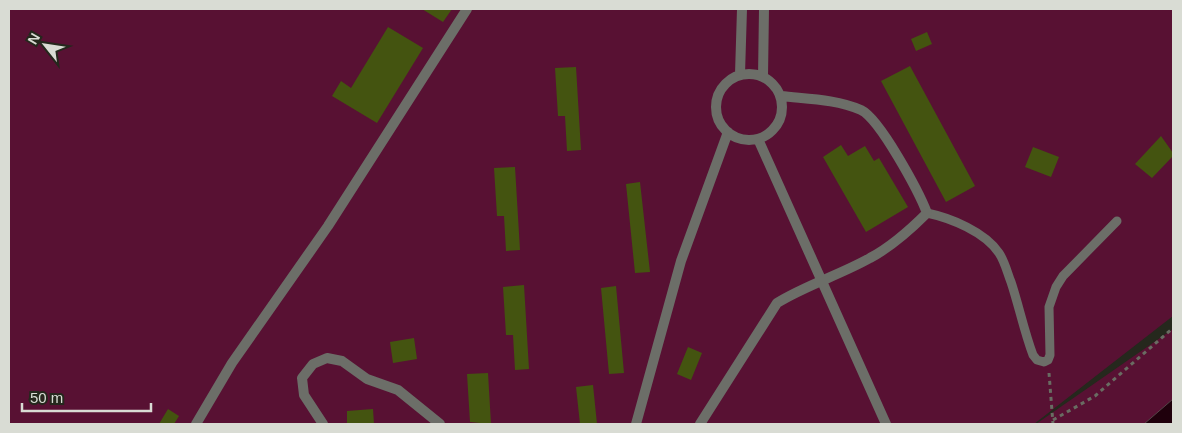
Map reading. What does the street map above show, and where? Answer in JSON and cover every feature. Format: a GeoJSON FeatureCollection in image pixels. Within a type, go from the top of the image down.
{"type":"FeatureCollection","features":[{"type":"Feature","properties":{"kind":"street"},"geometry":{"type":"LineString","coordinates":[[196,424],[232,363],[328,226],[467,9]]}},
{"type":"Feature","properties":{"kind":"street"},"geometry":{"type":"LineString","coordinates":[[740,74],[742,9]]}},
{"type":"Feature","properties":{"kind":"street"},"geometry":{"type":"LineString","coordinates":[[763,76],[764,9]]}},
{"type":"Feature","properties":{"kind":"street"},"geometry":{"type":"LineString","coordinates":[[752,73],[763,76],[774,84],[781,96],[783,109],[779,122],[770,133],[758,139],[742,139],[728,132],[718,118],[716,100],[725,84],[740,74],[752,73]]}},
{"type":"Feature","properties":{"kind":"street"},"geometry":{"type":"LineString","coordinates":[[700,424],[777,304],[794,292],[870,258],[908,231],[927,213],[921,197],[878,125],[863,111],[834,102],[781,96]]}},
{"type":"Feature","properties":{"kind":"street"},"geometry":{"type":"LineString","coordinates":[[636,424],[681,261],[728,132]]}},
{"type":"Feature","properties":{"kind":"street"},"geometry":{"type":"LineString","coordinates":[[758,139],[886,424]]}},
{"type":"Feature","properties":{"kind":"street"},"geometry":{"type":"LineString","coordinates":[[323,424],[304,395],[302,378],[313,364],[327,358],[342,361],[366,379],[398,390],[440,424]]}},
{"type":"Feature","properties":{"kind":"lane"},"geometry":{"type":"LineString","coordinates":[[927,213],[961,224],[992,245],[999,253],[1004,262],[1019,306],[1033,356],[1041,362],[1048,360],[1050,349],[1049,307],[1056,287],[1063,276],[1117,221]]}},
{"type":"Feature","properties":{"kind":"path"},"geometry":{"type":"LineString","coordinates":[[1048,360],[1053,422],[1095,396],[1173,328]]}},
{"type":"Feature","properties":{"kind":"shaded area"},"geometry":{"type":"Polygon","coordinates":[[[9,9],[1173,9],[1173,316],[1034,424],[9,424],[9,9]]]}},
{"type":"Feature","properties":{"kind":"shaded area"},"geometry":{"type":"Polygon","coordinates":[[[1173,329],[1173,399],[1144,424],[1036,424],[1173,329]]]}},
{"type":"Feature","properties":{"kind":"shaded area"},"geometry":{"type":"Polygon","coordinates":[[[1173,399],[1173,424],[1144,424],[1173,399]]]}},
{"type":"Feature","properties":{"kind":"building"},"geometry":{"type":"Polygon","coordinates":[[[422,9],[452,9],[443,22],[422,9]]]}},
{"type":"Feature","properties":{"kind":"building"},"geometry":{"type":"Polygon","coordinates":[[[388,27],[423,48],[377,123],[332,96],[341,81],[351,88],[388,27]]]}},
{"type":"Feature","properties":{"kind":"building"},"geometry":{"type":"Polygon","coordinates":[[[927,32],[932,44],[916,51],[911,39],[927,32]]]}},
{"type":"Feature","properties":{"kind":"building"},"geometry":{"type":"Polygon","coordinates":[[[910,66],[975,186],[946,202],[881,81],[910,66]]]}},
{"type":"Feature","properties":{"kind":"building"},"geometry":{"type":"Polygon","coordinates":[[[576,67],[581,150],[567,151],[565,116],[558,116],[555,68],[576,67]]]}},
{"type":"Feature","properties":{"kind":"building"},"geometry":{"type":"Polygon","coordinates":[[[1161,136],[1173,153],[1173,156],[1152,178],[1135,164],[1161,136]]]}},
{"type":"Feature","properties":{"kind":"building"},"geometry":{"type":"Polygon","coordinates":[[[841,145],[848,156],[865,146],[874,161],[879,158],[908,207],[866,232],[823,157],[841,145]]]}},
{"type":"Feature","properties":{"kind":"building"},"geometry":{"type":"Polygon","coordinates":[[[1033,147],[1059,157],[1051,177],[1025,167],[1033,147]]]}},
{"type":"Feature","properties":{"kind":"building"},"geometry":{"type":"Polygon","coordinates":[[[515,167],[520,250],[506,251],[504,216],[497,216],[494,168],[515,167]]]}},
{"type":"Feature","properties":{"kind":"building"},"geometry":{"type":"Polygon","coordinates":[[[640,182],[650,272],[635,273],[626,184],[640,182]]]}},
{"type":"Feature","properties":{"kind":"building"},"geometry":{"type":"Polygon","coordinates":[[[524,285],[529,369],[515,370],[513,335],[506,335],[503,287],[524,285]]]}},
{"type":"Feature","properties":{"kind":"building"},"geometry":{"type":"Polygon","coordinates":[[[616,286],[624,373],[609,374],[601,288],[616,286]]]}},
{"type":"Feature","properties":{"kind":"building"},"geometry":{"type":"Polygon","coordinates":[[[414,338],[417,359],[393,363],[390,342],[414,338]]]}},
{"type":"Feature","properties":{"kind":"building"},"geometry":{"type":"Polygon","coordinates":[[[688,347],[702,353],[691,380],[677,374],[688,347]]]}},
{"type":"Feature","properties":{"kind":"building"},"geometry":{"type":"Polygon","coordinates":[[[488,373],[491,424],[470,422],[467,374],[488,373]]]}},
{"type":"Feature","properties":{"kind":"building"},"geometry":{"type":"Polygon","coordinates":[[[593,385],[597,424],[580,424],[576,387],[593,385]]]}},
{"type":"Feature","properties":{"kind":"building"},"geometry":{"type":"Polygon","coordinates":[[[168,409],[179,416],[174,424],[159,424],[168,409]]]}},
{"type":"Feature","properties":{"kind":"building"},"geometry":{"type":"Polygon","coordinates":[[[373,409],[374,424],[347,424],[347,411],[373,409]]]}}]}
